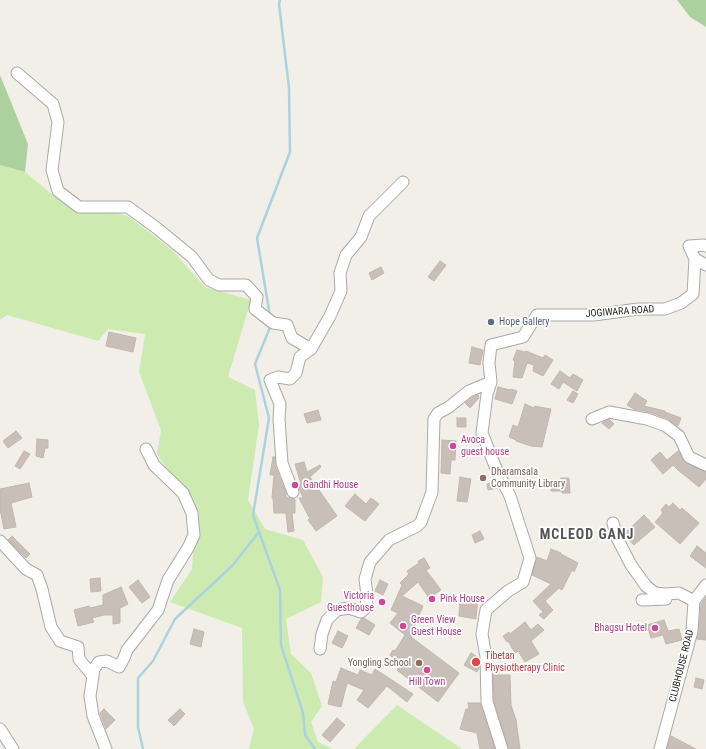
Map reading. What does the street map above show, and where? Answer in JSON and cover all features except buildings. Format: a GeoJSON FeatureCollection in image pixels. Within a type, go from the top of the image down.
{"type":"FeatureCollection","features":[{"type":"Feature","properties":{"kind":"street"},"geometry":{"type":"LineString","coordinates":[[17,73],[52,104],[58,122],[52,170],[58,191],[79,207],[128,207],[158,229],[192,258],[209,280],[219,285],[246,286],[257,297],[255,310],[273,323],[287,325],[292,338],[311,349]]}},
{"type":"Feature","properties":{"kind":"street"},"geometry":{"type":"LineString","coordinates":[[293,492],[282,462],[279,419],[280,404],[270,380],[278,377],[290,379],[296,373],[300,357],[311,349],[330,316],[340,291],[340,272],[346,255],[361,237],[370,216],[403,182]]}},
{"type":"Feature","properties":{"kind":"street","name":"JOGIWARA ROAD"},"geometry":{"type":"LineString","coordinates":[[502,749],[487,702],[486,657],[482,634],[486,610],[508,591],[522,582],[530,558],[510,496],[497,470],[482,433],[486,394],[491,382],[489,363],[491,345],[523,337],[537,315],[594,315],[638,309],[665,309],[681,303],[693,294],[695,259],[689,246],[706,246]]}},
{"type":"Feature","properties":{"kind":"street"},"geometry":{"type":"LineString","coordinates":[[695,259],[706,265]]}},
{"type":"Feature","properties":{"kind":"street"},"geometry":{"type":"LineString","coordinates":[[320,649],[322,634],[327,620],[337,610],[350,608],[361,612],[366,608],[367,595],[365,579],[370,562],[389,540],[406,530],[417,526],[421,522],[432,492],[434,419],[438,413],[469,391],[491,382]]}},
{"type":"Feature","properties":{"kind":"street"},"geometry":{"type":"LineString","coordinates":[[592,419],[608,412],[647,419],[666,426],[679,436],[689,457],[706,465]]}},
{"type":"Feature","properties":{"kind":"street"},"geometry":{"type":"LineString","coordinates":[[106,749],[93,716],[90,696],[94,669],[99,662],[107,661],[119,667],[127,650],[158,610],[168,580],[188,548],[194,535],[192,513],[183,493],[154,465],[146,449]]}},
{"type":"Feature","properties":{"kind":"street"},"geometry":{"type":"LineString","coordinates":[[614,523],[618,538],[631,565],[646,586],[655,593],[679,593],[694,602]]}},
{"type":"Feature","properties":{"kind":"street"},"geometry":{"type":"LineString","coordinates":[[0,541],[26,569],[37,575],[51,627],[60,641],[78,647],[79,659],[92,675]]}},
{"type":"Feature","properties":{"kind":"street"},"geometry":{"type":"LineString","coordinates":[[694,602],[706,585]]}},
{"type":"Feature","properties":{"kind":"street"},"geometry":{"type":"LineString","coordinates":[[642,600],[677,599],[694,602]]}},
{"type":"Feature","properties":{"kind":"street","name":"CLUBHOUSE ROAD"},"geometry":{"type":"LineString","coordinates":[[660,749],[692,631],[694,602]]}},
{"type":"Feature","properties":{"kind":"street"},"geometry":{"type":"LineString","coordinates":[[0,729],[13,749]]}},
{"type":"Feature","properties":{"kind":"green space"},"geometry":{"type":"Polygon","coordinates":[[[677,0],[706,0],[706,27],[690,17],[677,0]]]}},
{"type":"Feature","properties":{"kind":"green space"},"geometry":{"type":"Polygon","coordinates":[[[0,75],[28,144],[25,172],[0,165],[0,75]]]}},
{"type":"Feature","properties":{"kind":"green space"},"geometry":{"type":"Polygon","coordinates":[[[0,165],[25,172],[59,200],[128,216],[171,249],[205,287],[251,300],[228,377],[255,390],[259,425],[248,500],[265,529],[303,540],[323,577],[321,602],[286,619],[291,654],[311,673],[322,706],[311,722],[318,742],[333,749],[249,749],[254,729],[243,702],[242,628],[170,602],[192,569],[196,510],[157,454],[161,430],[139,372],[145,334],[108,329],[98,341],[7,315],[0,320],[0,165]]]}},
{"type":"Feature","properties":{"kind":"green space"},"geometry":{"type":"Polygon","coordinates":[[[397,705],[462,749],[354,749],[397,705]]]}},
{"type":"Feature","properties":{"kind":"waterway"},"geometry":{"type":"LineString","coordinates":[[270,316],[257,238],[290,152],[289,88],[279,4],[280,0]]}},
{"type":"Feature","properties":{"kind":"waterway"},"geometry":{"type":"LineString","coordinates":[[271,325],[255,364],[269,418],[253,515],[280,590],[281,645],[303,713],[305,735],[315,749]]}},
{"type":"Feature","properties":{"kind":"waterway"},"geometry":{"type":"LineString","coordinates":[[143,749],[138,727],[138,678],[153,661],[175,619],[232,566],[259,532]]}},
{"type":"Feature","properties":{"kind":"place","name":"Hope Gallery"},"geometry":{"type":"Point","coordinates":[491,322]}},
{"type":"Feature","properties":{"kind":"place","name":"Avoca guest house"},"geometry":{"type":"Point","coordinates":[453,446]}},
{"type":"Feature","properties":{"kind":"place","name":"Dharamsala Community Library"},"geometry":{"type":"Point","coordinates":[483,478]}},
{"type":"Feature","properties":{"kind":"place","name":"Gandhi House"},"geometry":{"type":"Point","coordinates":[295,485]}},
{"type":"Feature","properties":{"kind":"place","name":"Pink House"},"geometry":{"type":"Point","coordinates":[432,599]}},
{"type":"Feature","properties":{"kind":"place","name":"Victoria Guesthouse"},"geometry":{"type":"Point","coordinates":[382,602]}},
{"type":"Feature","properties":{"kind":"place","name":"Green View Guest House"},"geometry":{"type":"Point","coordinates":[403,626]}},
{"type":"Feature","properties":{"kind":"place","name":"Bhagsu Hotel"},"geometry":{"type":"Point","coordinates":[655,628]}},
{"type":"Feature","properties":{"kind":"place","name":"Tibetan Physiotherapy Clinic"},"geometry":{"type":"Point","coordinates":[476,662]}},
{"type":"Feature","properties":{"kind":"place","name":"Yongling School"},"geometry":{"type":"Point","coordinates":[419,663]}},
{"type":"Feature","properties":{"kind":"place","name":"Hill Town"},"geometry":{"type":"Point","coordinates":[427,670]}},
{"type":"Feature","properties":{"kind":"district","name":"MCLEOD GANJ"},"geometry":{"type":"Point","coordinates":[587,535]}}]}
